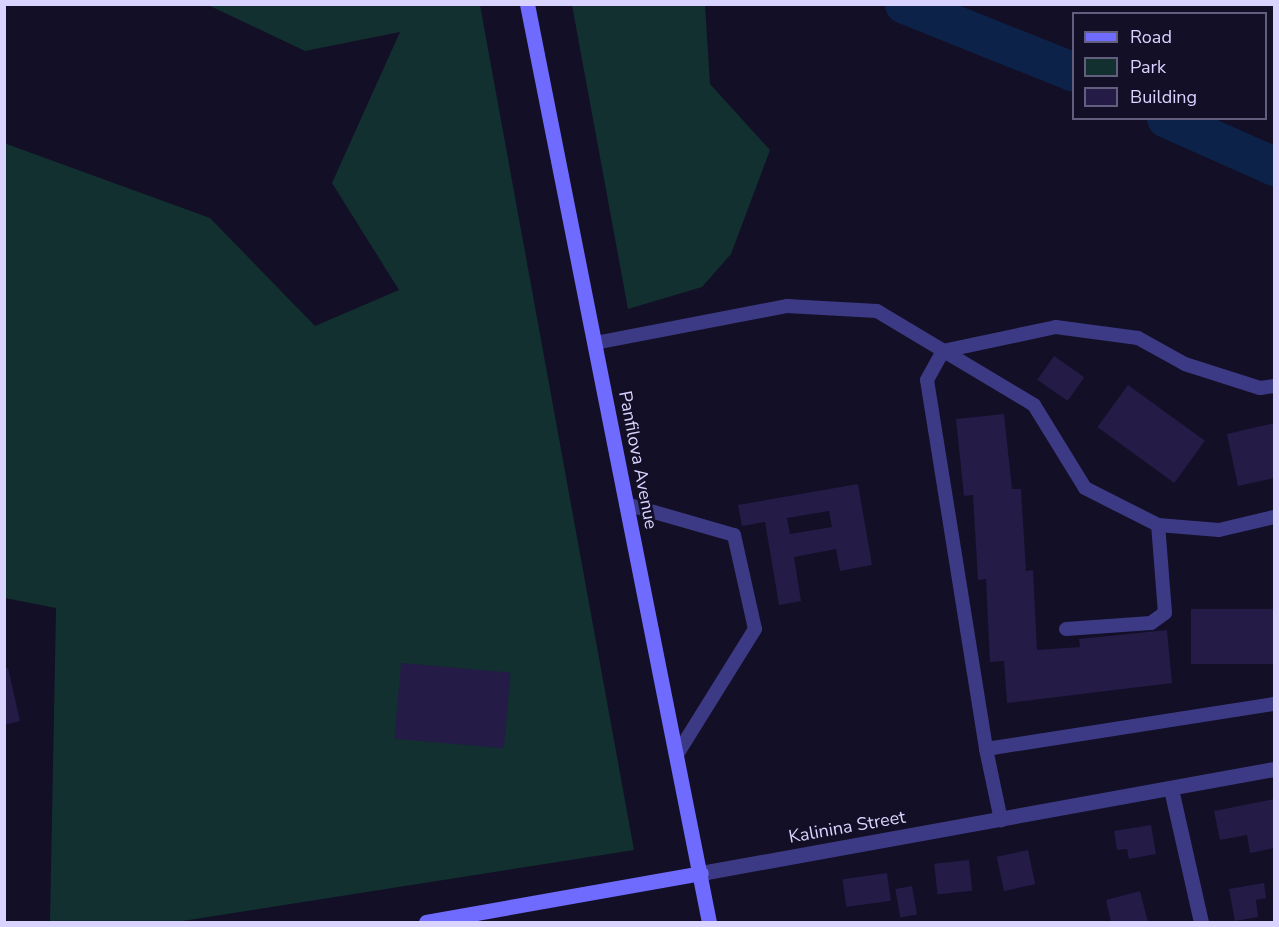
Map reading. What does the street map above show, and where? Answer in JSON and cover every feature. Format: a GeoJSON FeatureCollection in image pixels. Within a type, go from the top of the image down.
{"type":"FeatureCollection","features":[{"type":"Feature","properties":{"kind":"main road","name":"Panfilova Avenue"},"geometry":{"type":"LineString","coordinates":[[526,4],[626,504],[679,751],[709,922]]}},
{"type":"Feature","properties":{"kind":"main road","name":"Kalinina Street"},"geometry":{"type":"LineString","coordinates":[[426,922],[700,873]]}},
{"type":"Feature","properties":{"kind":"street","name":"Kalinina Street"},"geometry":{"type":"LineString","coordinates":[[700,873],[1275,770]]}},
{"type":"Feature","properties":{"kind":"street"},"geometry":{"type":"LineString","coordinates":[[1172,789],[1201,922]]}},
{"type":"Feature","properties":{"kind":"lane"},"geometry":{"type":"LineString","coordinates":[[595,343],[786,306],[878,312],[1034,405],[1085,488],[1158,525],[1219,530],[1275,518]]}},
{"type":"Feature","properties":{"kind":"lane"},"geometry":{"type":"LineString","coordinates":[[1001,820],[986,748],[927,380],[943,351],[1056,327],[1138,338],[1185,364],[1260,388],[1275,386]]}},
{"type":"Feature","properties":{"kind":"lane"},"geometry":{"type":"LineString","coordinates":[[626,504],[734,535],[755,629],[679,751]]}},
{"type":"Feature","properties":{"kind":"lane"},"geometry":{"type":"LineString","coordinates":[[1066,629],[1151,623],[1165,613],[1158,525]]}},
{"type":"Feature","properties":{"kind":"lane"},"geometry":{"type":"LineString","coordinates":[[986,748],[1275,704]]}},
{"type":"Feature","properties":{"kind":"green space"},"geometry":{"type":"Polygon","coordinates":[[[208,5],[480,5],[634,850],[176,922],[50,922],[56,608],[5,598],[4,143],[210,218],[315,326],[399,290],[332,183],[400,32],[305,51],[208,5]]]}},
{"type":"Feature","properties":{"kind":"green space"},"geometry":{"type":"Polygon","coordinates":[[[572,5],[705,5],[710,84],[770,150],[731,254],[702,287],[628,309],[572,5]]]}},
{"type":"Feature","properties":{"kind":"building"},"geometry":{"type":"Polygon","coordinates":[[[1054,356],[1084,377],[1068,401],[1037,380],[1054,356]]]}},
{"type":"Feature","properties":{"kind":"building"},"geometry":{"type":"Polygon","coordinates":[[[1128,385],[1205,441],[1174,483],[1097,427],[1128,385]]]}},
{"type":"Feature","properties":{"kind":"building"},"geometry":{"type":"Polygon","coordinates":[[[1004,414],[1012,489],[1021,489],[1026,571],[1033,570],[1037,650],[1080,647],[1079,639],[1167,630],[1172,683],[1007,703],[1004,661],[990,662],[986,579],[978,580],[973,495],[964,496],[956,419],[1004,414]]]}},
{"type":"Feature","properties":{"kind":"building"},"geometry":{"type":"Polygon","coordinates":[[[1274,423],[1274,478],[1238,486],[1227,434],[1274,423]]]}},
{"type":"Feature","properties":{"kind":"building"},"geometry":{"type":"Polygon","coordinates":[[[858,484],[872,565],[840,571],[836,549],[794,557],[801,601],[779,605],[765,522],[742,526],[738,505],[858,484]],[[829,511],[787,518],[790,534],[832,527],[829,511]]]}},
{"type":"Feature","properties":{"kind":"building"},"geometry":{"type":"Polygon","coordinates":[[[1191,609],[1274,609],[1274,664],[1191,664],[1191,609]]]}},
{"type":"Feature","properties":{"kind":"building"},"geometry":{"type":"Polygon","coordinates":[[[401,663],[511,673],[504,748],[394,739],[401,663]]]}},
{"type":"Feature","properties":{"kind":"building"},"geometry":{"type":"Polygon","coordinates":[[[8,668],[20,721],[4,725],[4,669],[8,668]]]}},
{"type":"Feature","properties":{"kind":"building"},"geometry":{"type":"Polygon","coordinates":[[[1274,799],[1274,848],[1250,853],[1247,835],[1220,840],[1214,811],[1274,799]]]}},
{"type":"Feature","properties":{"kind":"building"},"geometry":{"type":"Polygon","coordinates":[[[1151,825],[1156,854],[1129,859],[1127,849],[1117,850],[1114,831],[1151,825]]]}},
{"type":"Feature","properties":{"kind":"building"},"geometry":{"type":"Polygon","coordinates":[[[1028,850],[1035,884],[1004,891],[997,857],[1028,850]]]}},
{"type":"Feature","properties":{"kind":"building"},"geometry":{"type":"Polygon","coordinates":[[[969,860],[972,891],[937,894],[934,864],[969,860]]]}},
{"type":"Feature","properties":{"kind":"building"},"geometry":{"type":"Polygon","coordinates":[[[887,873],[891,901],[846,907],[842,879],[887,873]]]}},
{"type":"Feature","properties":{"kind":"building"},"geometry":{"type":"Polygon","coordinates":[[[1264,883],[1266,898],[1256,900],[1258,917],[1235,921],[1229,889],[1264,883]]]}},
{"type":"Feature","properties":{"kind":"building"},"geometry":{"type":"Polygon","coordinates":[[[912,886],[917,915],[900,918],[895,889],[912,886]]]}},
{"type":"Feature","properties":{"kind":"building"},"geometry":{"type":"Polygon","coordinates":[[[1140,891],[1148,922],[1111,922],[1106,900],[1140,891]]]}},
{"type":"Feature","properties":{"kind":"waterway"},"geometry":{"type":"LineString","coordinates":[[904,4],[1072,71]]}},
{"type":"Feature","properties":{"kind":"waterway"},"geometry":{"type":"LineString","coordinates":[[1170,120],[1274,166]]}}]}
